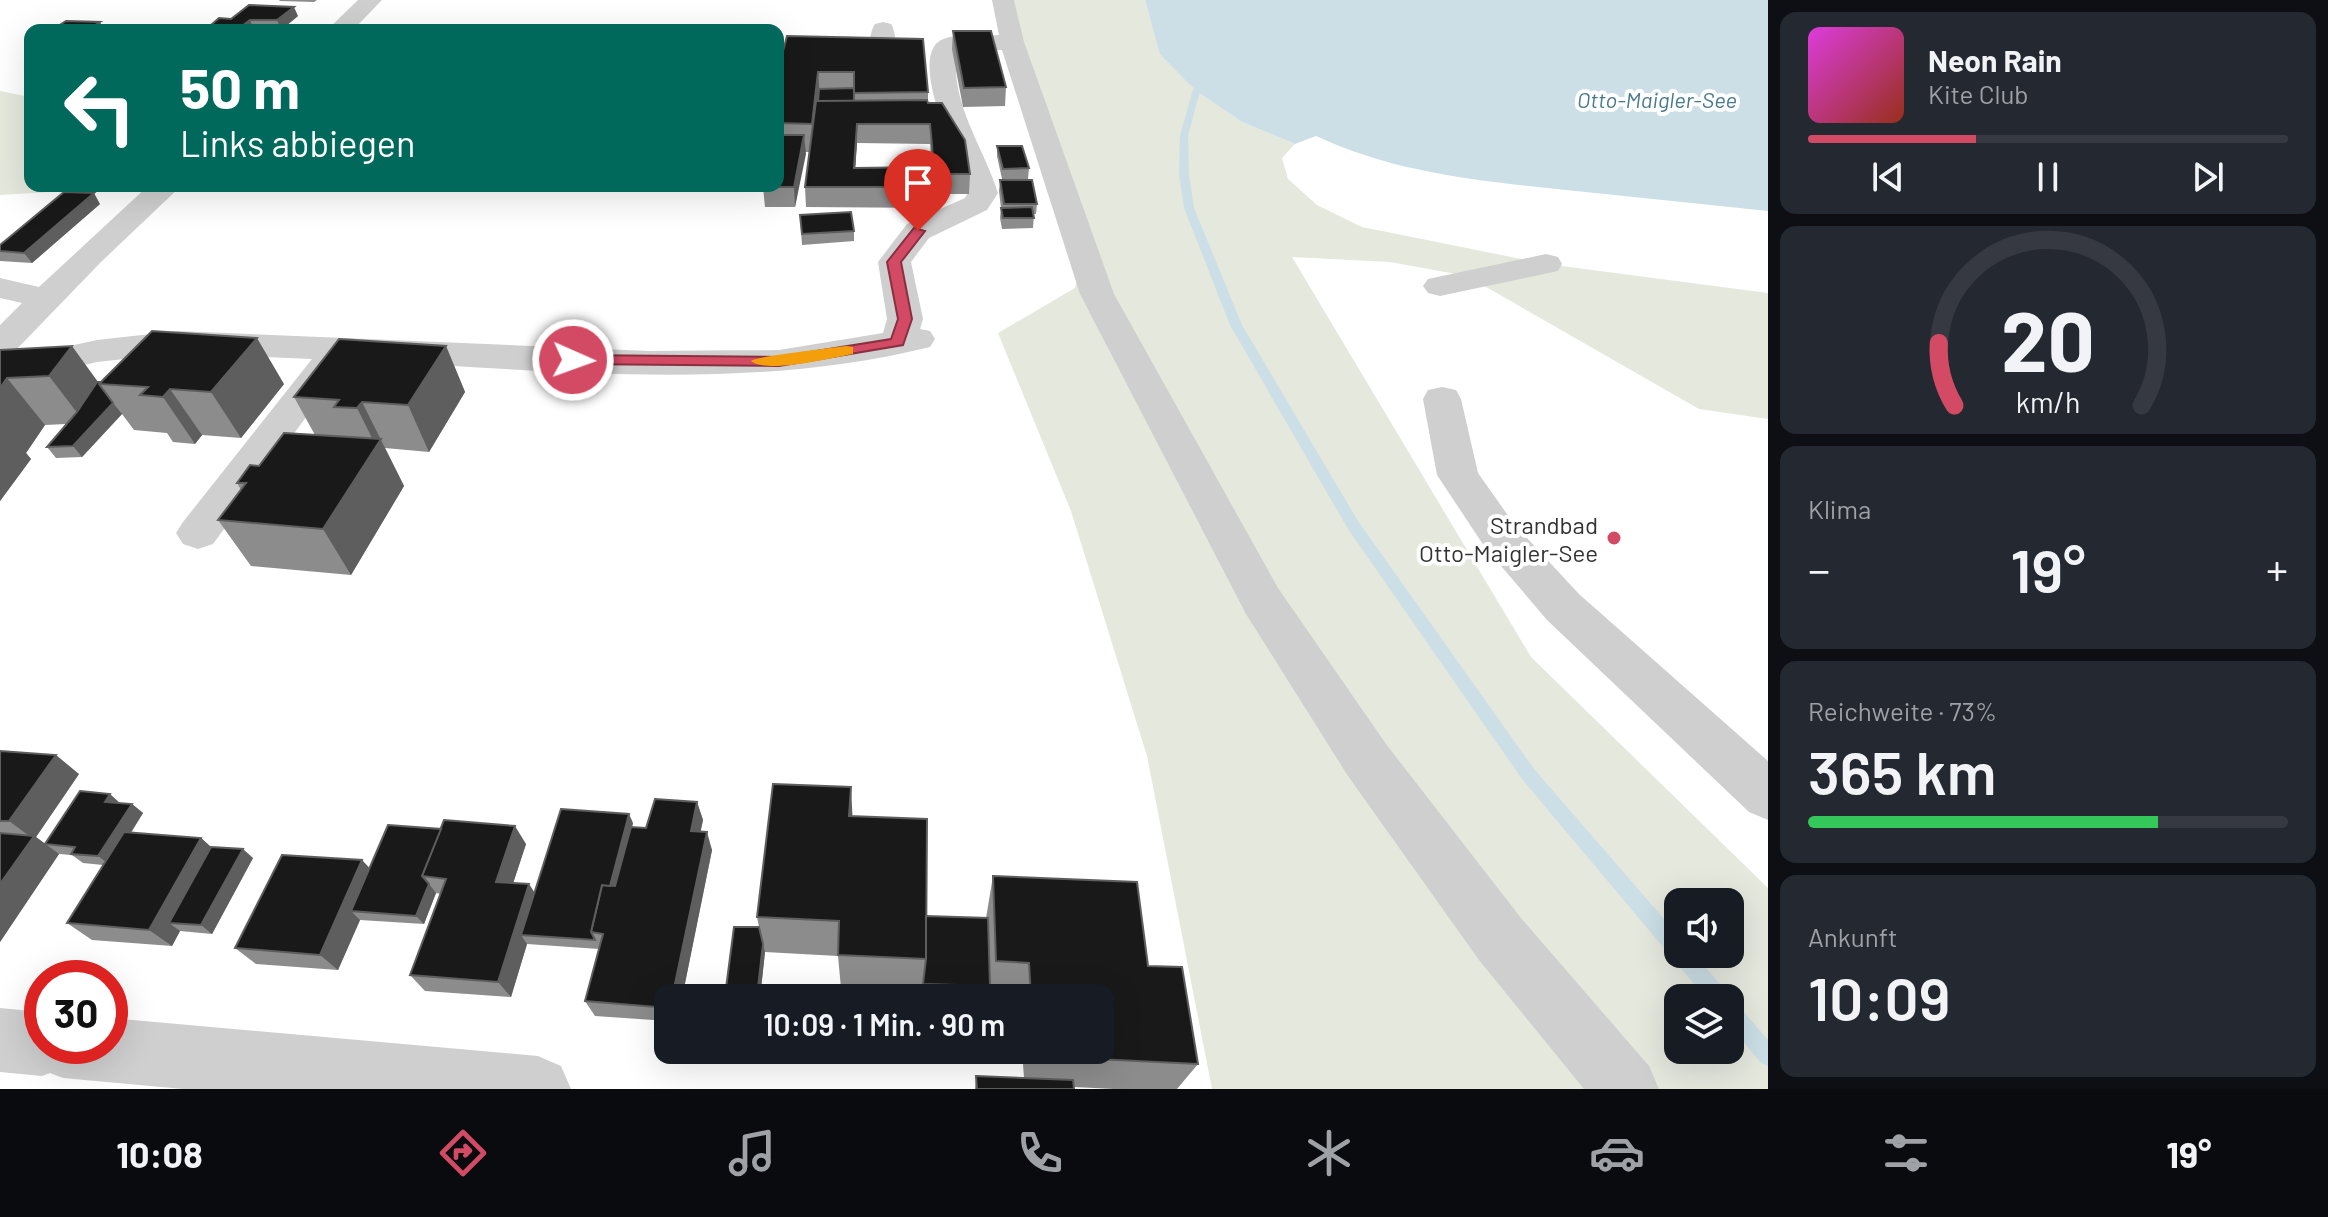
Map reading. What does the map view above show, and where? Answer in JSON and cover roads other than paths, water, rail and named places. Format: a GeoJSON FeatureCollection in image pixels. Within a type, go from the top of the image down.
{"type":"FeatureCollection","features":[{"type":"Feature","properties":{"kind":"street"},"geometry":{"type":"LineString","coordinates":[[345,24],[371,0]]}},
{"type":"Feature","properties":{"kind":"street"},"geometry":{"type":"LineString","coordinates":[[854,56],[927,58],[1008,21],[1097,294],[1262,601],[1367,760],[1500,939],[1626,1089]]}},
{"type":"Feature","properties":{"kind":"street"},"geometry":{"type":"LineString","coordinates":[[882,57],[883,29]]}},
{"type":"Feature","properties":{"kind":"street"},"geometry":{"type":"LineString","coordinates":[[0,373],[97,351],[178,342],[620,361],[779,361],[907,341],[894,262],[918,231],[976,204],[983,193],[979,173],[927,58]]}},
{"type":"Feature","properties":{"kind":"street"},"geometry":{"type":"LineString","coordinates":[[0,345],[44,298],[159,192]]}},
{"type":"Feature","properties":{"kind":"street"},"geometry":{"type":"LineString","coordinates":[[1440,286],[1546,264]]}},
{"type":"Feature","properties":{"kind":"street"},"geometry":{"type":"LineString","coordinates":[[0,288],[44,298]]}},
{"type":"Feature","properties":{"kind":"street"},"geometry":{"type":"LineString","coordinates":[[198,533],[339,348]]}},
{"type":"Feature","properties":{"kind":"street"},"geometry":{"type":"LineString","coordinates":[[1442,399],[1458,475],[1499,535],[1563,607],[1768,795]]}},
{"type":"Feature","properties":{"kind":"street"},"geometry":{"type":"LineString","coordinates":[[0,1040],[24,1042]]}},
{"type":"Feature","properties":{"kind":"street"},"geometry":{"type":"LineString","coordinates":[[128,1052],[538,1089]]}},
{"type":"Feature","properties":{"kind":"water","name":"Otto-Maigler-See"},"geometry":{"type":"Polygon","coordinates":[[[1145,0],[1768,0],[1768,211],[1438,174],[1376,159],[1316,136],[1295,144],[1242,122],[1196,91],[1160,54],[1145,0]]]}},
{"type":"Feature","properties":{"kind":"waterway"},"geometry":{"type":"LineString","coordinates":[[1196,91],[1184,136],[1184,175],[1189,208],[1236,325],[1353,525],[1528,774],[1664,934]]}},
{"type":"Feature","properties":{"kind":"waterway"},"geometry":{"type":"LineString","coordinates":[[1693,968],[1707,984]]}},
{"type":"Feature","properties":{"kind":"waterway"},"geometry":{"type":"LineString","coordinates":[[1744,1028],[1768,1056]]}},
{"type":"Feature","properties":{"kind":"place","name":"Strandbad Otto-Maigler-See"},"geometry":{"type":"Point","coordinates":[1614,538]}}]}
